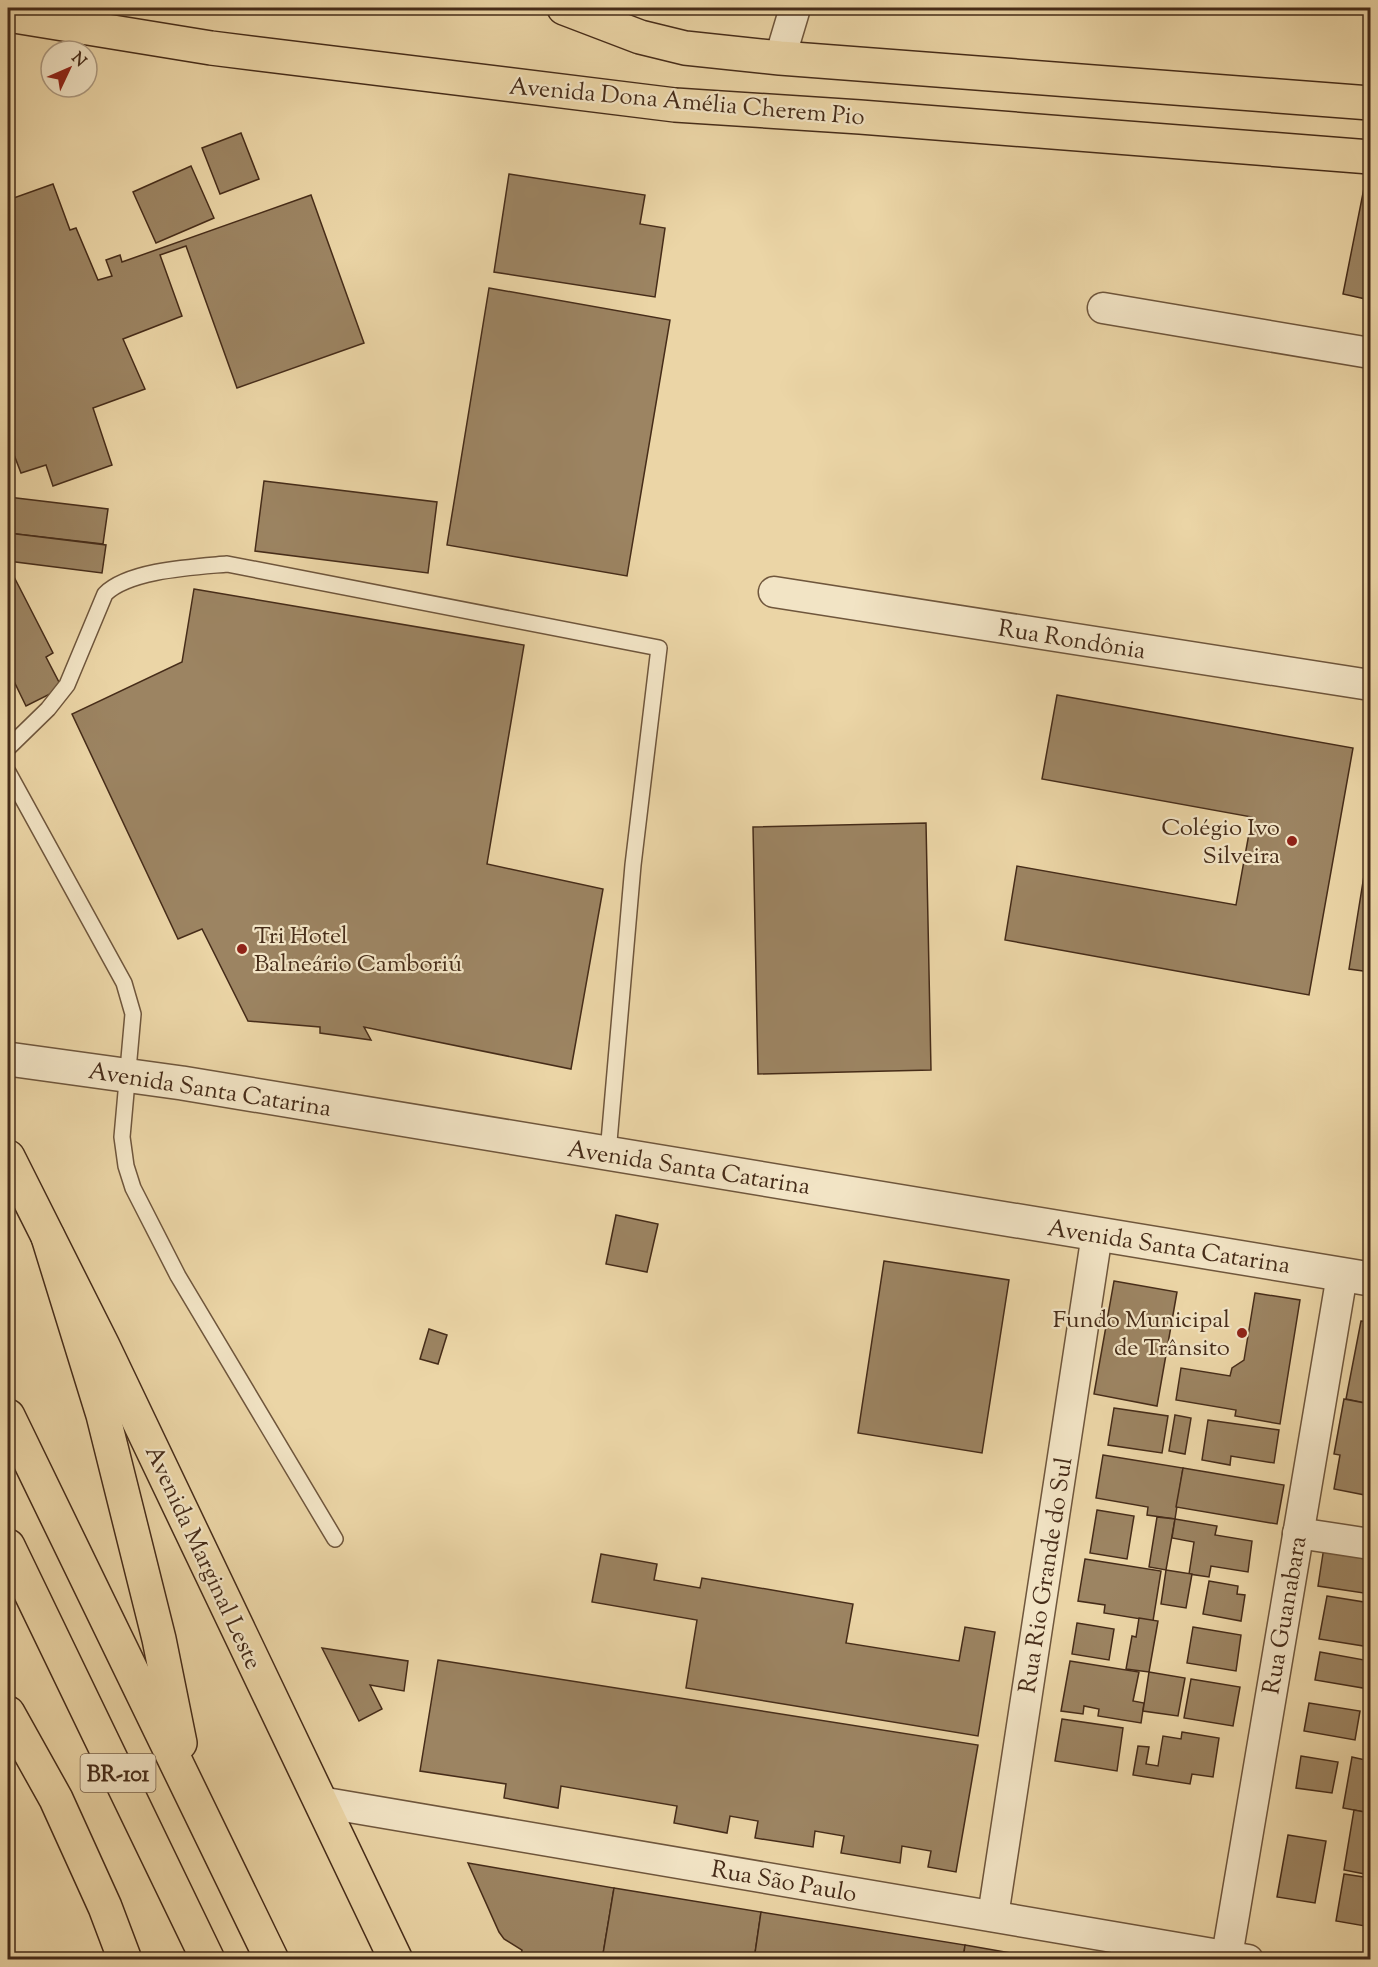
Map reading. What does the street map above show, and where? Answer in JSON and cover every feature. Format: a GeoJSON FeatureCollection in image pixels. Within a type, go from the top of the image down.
{"type":"FeatureCollection","features":[{"type":"Feature","properties":{"kind":"main road"},"geometry":{"type":"LineString","coordinates":[[564,8],[640,36],[685,48],[780,58],[1371,103]]}},
{"type":"Feature","properties":{"kind":"main road","name":"Avenida Dona Amélia Cherem Pio"},"geometry":{"type":"LineString","coordinates":[[8,15],[211,48],[675,105],[860,117],[1371,157]]}},
{"type":"Feature","properties":{"kind":"main road","name":"Avenida Marginal Leste"},"geometry":{"type":"LineString","coordinates":[[8,1157],[103,1346],[396,1959]]}},
{"type":"Feature","properties":{"kind":"main road"},"geometry":{"type":"LineString","coordinates":[[48,1237],[103,1415],[159,1639],[188,1786]]}},
{"type":"Feature","properties":{"kind":"main road","name":"BR-101"},"geometry":{"type":"LineString","coordinates":[[8,1416],[272,1959]]}},
{"type":"Feature","properties":{"kind":"main road","name":"BR-101"},"geometry":{"type":"LineString","coordinates":[[8,1546],[208,1959]]}},
{"type":"Feature","properties":{"kind":"main road"},"geometry":{"type":"LineString","coordinates":[[8,1713],[56,1799],[105,1907],[125,1959]]}},
{"type":"Feature","properties":{"kind":"street"},"geometry":{"type":"LineString","coordinates":[[780,58],[795,8]]}},
{"type":"Feature","properties":{"kind":"street"},"geometry":{"type":"LineString","coordinates":[[1103,308],[1371,353]]}},
{"type":"Feature","properties":{"kind":"street","name":"Rua Rondônia"},"geometry":{"type":"LineString","coordinates":[[774,592],[1371,685]]}},
{"type":"Feature","properties":{"kind":"street","name":"Avenida Santa Catarina"},"geometry":{"type":"LineString","coordinates":[[8,1059],[128,1075],[1356,1277]]}},
{"type":"Feature","properties":{"kind":"street","name":"Rua Rio Grande do Sul"},"geometry":{"type":"LineString","coordinates":[[993,1916],[1097,1234]]}},
{"type":"Feature","properties":{"kind":"street","name":"Rua Guanabara"},"geometry":{"type":"LineString","coordinates":[[1237,1958],[1298,1533],[1356,1277]]}},
{"type":"Feature","properties":{"kind":"street"},"geometry":{"type":"LineString","coordinates":[[1298,1533],[1371,1544]]}},
{"type":"Feature","properties":{"kind":"street","name":"Rua São Paulo"},"geometry":{"type":"LineString","coordinates":[[320,1802],[1237,1958]]}},
{"type":"Feature","properties":{"kind":"lane"},"geometry":{"type":"LineString","coordinates":[[8,748],[48,709],[67,685],[105,594],[112,586],[168,569],[227,564],[659,648],[633,865],[608,1154]]}},
{"type":"Feature","properties":{"kind":"lane"},"geometry":{"type":"LineString","coordinates":[[8,772],[124,983],[133,1014],[122,1137],[126,1166],[133,1188],[178,1276],[335,1539]]}},
{"type":"Feature","properties":{"kind":"building"},"geometry":{"type":"Polygon","coordinates":[[[241,133],[259,179],[220,194],[202,148],[241,133]]]}},
{"type":"Feature","properties":{"kind":"building"},"geometry":{"type":"Polygon","coordinates":[[[191,166],[214,218],[156,243],[133,192],[191,166]]]}},
{"type":"Feature","properties":{"kind":"building"},"geometry":{"type":"Polygon","coordinates":[[[509,174],[645,195],[640,224],[665,228],[655,297],[494,272],[509,174]]]}},
{"type":"Feature","properties":{"kind":"building"},"geometry":{"type":"Polygon","coordinates":[[[53,184],[70,230],[76,228],[98,280],[112,276],[106,260],[120,255],[122,262],[311,195],[364,343],[237,388],[186,246],[160,255],[182,316],[123,339],[145,389],[93,408],[112,465],[53,486],[46,465],[21,473],[8,439],[8,200],[53,184]]]}},
{"type":"Feature","properties":{"kind":"building"},"geometry":{"type":"Polygon","coordinates":[[[1364,188],[1370,189],[1370,300],[1343,294],[1364,188]]]}},
{"type":"Feature","properties":{"kind":"building"},"geometry":{"type":"Polygon","coordinates":[[[489,288],[670,320],[627,576],[447,545],[489,288]]]}},
{"type":"Feature","properties":{"kind":"building"},"geometry":{"type":"Polygon","coordinates":[[[264,481],[437,502],[428,573],[255,551],[264,481]]]}},
{"type":"Feature","properties":{"kind":"building"},"geometry":{"type":"Polygon","coordinates":[[[8,497],[108,509],[103,544],[8,533],[8,497]]]}},
{"type":"Feature","properties":{"kind":"building"},"geometry":{"type":"Polygon","coordinates":[[[8,533],[106,545],[102,573],[8,561],[8,533]]]}},
{"type":"Feature","properties":{"kind":"building"},"geometry":{"type":"Polygon","coordinates":[[[10,569],[53,653],[46,657],[62,688],[26,706],[8,669],[8,571],[10,569]]]}},
{"type":"Feature","properties":{"kind":"building"},"geometry":{"type":"Polygon","coordinates":[[[194,589],[524,645],[487,864],[603,889],[571,1069],[364,1027],[371,1040],[320,1033],[320,1027],[248,1021],[202,929],[178,939],[72,714],[182,662],[194,589]]]}},
{"type":"Feature","properties":{"kind":"building","name":"Colégio Ivo Silveira"},"geometry":{"type":"Polygon","coordinates":[[[1057,695],[1353,748],[1309,995],[1005,940],[1017,866],[1236,905],[1252,817],[1042,779],[1057,695]]]}},
{"type":"Feature","properties":{"kind":"building"},"geometry":{"type":"Polygon","coordinates":[[[926,823],[931,1070],[758,1074],[753,827],[926,823]]]}},
{"type":"Feature","properties":{"kind":"building"},"geometry":{"type":"Polygon","coordinates":[[[1370,838],[1370,972],[1349,969],[1370,838]]]}},
{"type":"Feature","properties":{"kind":"building"},"geometry":{"type":"Polygon","coordinates":[[[616,1215],[658,1224],[647,1272],[606,1264],[616,1215]]]}},
{"type":"Feature","properties":{"kind":"building"},"geometry":{"type":"Polygon","coordinates":[[[884,1261],[1009,1280],[982,1453],[858,1433],[884,1261]]]}},
{"type":"Feature","properties":{"kind":"building"},"geometry":{"type":"Polygon","coordinates":[[[1114,1281],[1177,1292],[1157,1406],[1094,1394],[1114,1281]]]}},
{"type":"Feature","properties":{"kind":"building"},"geometry":{"type":"Polygon","coordinates":[[[1255,1293],[1300,1300],[1280,1424],[1235,1416],[1236,1410],[1176,1400],[1181,1368],[1230,1376],[1232,1368],[1244,1360],[1255,1293]]]}},
{"type":"Feature","properties":{"kind":"building"},"geometry":{"type":"Polygon","coordinates":[[[1361,1321],[1370,1322],[1370,1404],[1346,1399],[1361,1321]]]}},
{"type":"Feature","properties":{"kind":"building"},"geometry":{"type":"Polygon","coordinates":[[[429,1329],[447,1335],[438,1364],[420,1359],[429,1329]]]}},
{"type":"Feature","properties":{"kind":"building"},"geometry":{"type":"Polygon","coordinates":[[[1344,1399],[1370,1404],[1370,1496],[1334,1489],[1340,1455],[1334,1454],[1344,1399]]]}},
{"type":"Feature","properties":{"kind":"building"},"geometry":{"type":"Polygon","coordinates":[[[1114,1408],[1168,1416],[1162,1453],[1108,1445],[1114,1408]]]}},
{"type":"Feature","properties":{"kind":"building"},"geometry":{"type":"Polygon","coordinates":[[[1175,1415],[1191,1418],[1185,1454],[1169,1451],[1175,1415]]]}},
{"type":"Feature","properties":{"kind":"building"},"geometry":{"type":"Polygon","coordinates":[[[1208,1420],[1279,1430],[1274,1463],[1231,1456],[1230,1465],[1202,1460],[1208,1420]]]}},
{"type":"Feature","properties":{"kind":"building"},"geometry":{"type":"Polygon","coordinates":[[[1103,1455],[1183,1468],[1175,1519],[1147,1515],[1148,1507],[1096,1498],[1103,1455]]]}},
{"type":"Feature","properties":{"kind":"building"},"geometry":{"type":"Polygon","coordinates":[[[1183,1468],[1284,1485],[1277,1524],[1176,1507],[1183,1468]]]}},
{"type":"Feature","properties":{"kind":"building"},"geometry":{"type":"Polygon","coordinates":[[[1097,1510],[1134,1516],[1127,1559],[1090,1553],[1097,1510]]]}},
{"type":"Feature","properties":{"kind":"building"},"geometry":{"type":"Polygon","coordinates":[[[1157,1517],[1175,1519],[1166,1570],[1149,1567],[1157,1517]]]}},
{"type":"Feature","properties":{"kind":"building"},"geometry":{"type":"Polygon","coordinates":[[[1175,1519],[1217,1526],[1215,1535],[1252,1541],[1248,1572],[1211,1566],[1209,1577],[1189,1574],[1194,1542],[1172,1538],[1175,1519]]]}},
{"type":"Feature","properties":{"kind":"building"},"geometry":{"type":"Polygon","coordinates":[[[1324,1547],[1370,1554],[1370,1594],[1318,1586],[1324,1547]]]}},
{"type":"Feature","properties":{"kind":"building"},"geometry":{"type":"Polygon","coordinates":[[[601,1554],[657,1564],[654,1580],[700,1588],[702,1578],[853,1604],[846,1643],[959,1661],[965,1627],[995,1632],[978,1736],[686,1688],[697,1620],[592,1602],[601,1554]]]}},
{"type":"Feature","properties":{"kind":"building"},"geometry":{"type":"Polygon","coordinates":[[[1085,1559],[1161,1571],[1153,1621],[1104,1613],[1105,1605],[1078,1601],[1085,1559]]]}},
{"type":"Feature","properties":{"kind":"building"},"geometry":{"type":"Polygon","coordinates":[[[1166,1570],[1192,1574],[1186,1608],[1161,1604],[1166,1570]]]}},
{"type":"Feature","properties":{"kind":"building"},"geometry":{"type":"Polygon","coordinates":[[[1209,1581],[1238,1586],[1237,1594],[1245,1595],[1241,1621],[1203,1614],[1209,1581]]]}},
{"type":"Feature","properties":{"kind":"building"},"geometry":{"type":"Polygon","coordinates":[[[1327,1596],[1370,1603],[1370,1647],[1319,1639],[1327,1596]]]}},
{"type":"Feature","properties":{"kind":"building"},"geometry":{"type":"Polygon","coordinates":[[[1139,1618],[1158,1621],[1149,1672],[1126,1669],[1132,1636],[1136,1637],[1139,1618]]]}},
{"type":"Feature","properties":{"kind":"building"},"geometry":{"type":"Polygon","coordinates":[[[1077,1623],[1114,1629],[1109,1660],[1072,1654],[1077,1623]]]}},
{"type":"Feature","properties":{"kind":"building"},"geometry":{"type":"Polygon","coordinates":[[[1193,1627],[1241,1635],[1236,1671],[1187,1663],[1193,1627]]]}},
{"type":"Feature","properties":{"kind":"building"},"geometry":{"type":"Polygon","coordinates":[[[322,1648],[408,1661],[404,1691],[370,1685],[382,1709],[359,1721],[322,1648]]]}},
{"type":"Feature","properties":{"kind":"building"},"geometry":{"type":"Polygon","coordinates":[[[1320,1652],[1370,1661],[1369,1689],[1315,1680],[1320,1652]]]}},
{"type":"Feature","properties":{"kind":"building"},"geometry":{"type":"Polygon","coordinates":[[[438,1660],[978,1745],[956,1872],[928,1867],[931,1851],[902,1846],[900,1863],[841,1853],[844,1836],[815,1831],[813,1847],[755,1838],[758,1821],[730,1816],[727,1833],[674,1823],[677,1806],[561,1786],[558,1808],[504,1798],[506,1784],[420,1771],[438,1660]]]}},
{"type":"Feature","properties":{"kind":"building"},"geometry":{"type":"Polygon","coordinates":[[[1070,1661],[1139,1672],[1133,1701],[1144,1703],[1141,1723],[1098,1716],[1099,1709],[1084,1706],[1083,1714],[1061,1711],[1070,1661]]]}},
{"type":"Feature","properties":{"kind":"building"},"geometry":{"type":"Polygon","coordinates":[[[1149,1672],[1185,1678],[1178,1716],[1143,1711],[1149,1672]]]}},
{"type":"Feature","properties":{"kind":"building"},"geometry":{"type":"Polygon","coordinates":[[[1191,1679],[1240,1687],[1233,1726],[1184,1718],[1191,1679]]]}},
{"type":"Feature","properties":{"kind":"building"},"geometry":{"type":"Polygon","coordinates":[[[1309,1703],[1360,1711],[1355,1740],[1304,1731],[1309,1703]]]}},
{"type":"Feature","properties":{"kind":"building"},"geometry":{"type":"Polygon","coordinates":[[[1062,1719],[1123,1728],[1117,1771],[1055,1761],[1062,1719]]]}},
{"type":"Feature","properties":{"kind":"building"},"geometry":{"type":"Polygon","coordinates":[[[1182,1732],[1219,1738],[1213,1777],[1192,1774],[1190,1784],[1133,1775],[1138,1746],[1149,1747],[1146,1764],[1158,1766],[1163,1736],[1181,1739],[1182,1732]]]}},
{"type":"Feature","properties":{"kind":"building"},"geometry":{"type":"Polygon","coordinates":[[[1301,1756],[1338,1762],[1332,1793],[1296,1788],[1301,1756]]]}},
{"type":"Feature","properties":{"kind":"building"},"geometry":{"type":"Polygon","coordinates":[[[1352,1757],[1370,1761],[1370,1813],[1343,1808],[1352,1757]]]}},
{"type":"Feature","properties":{"kind":"building"},"geometry":{"type":"Polygon","coordinates":[[[1354,1810],[1370,1813],[1370,1875],[1344,1870],[1354,1810]]]}},
{"type":"Feature","properties":{"kind":"building"},"geometry":{"type":"Polygon","coordinates":[[[1288,1835],[1326,1841],[1315,1903],[1277,1897],[1288,1835]]]}},
{"type":"Feature","properties":{"kind":"building"},"geometry":{"type":"Polygon","coordinates":[[[468,1863],[614,1888],[602,1960],[520,1960],[522,1950],[504,1939],[499,1932],[468,1863]]]}},
{"type":"Feature","properties":{"kind":"building"},"geometry":{"type":"Polygon","coordinates":[[[1344,1874],[1370,1878],[1365,1926],[1336,1921],[1344,1874]]]}},
{"type":"Feature","properties":{"kind":"building"},"geometry":{"type":"Polygon","coordinates":[[[614,1888],[761,1912],[754,1960],[602,1960],[614,1888]]]}},
{"type":"Feature","properties":{"kind":"building"},"geometry":{"type":"Polygon","coordinates":[[[761,1912],[965,1945],[963,1960],[754,1960],[761,1912]]]}},
{"type":"Feature","properties":{"kind":"building"},"geometry":{"type":"Polygon","coordinates":[[[965,1945],[1052,1960],[963,1960],[965,1945]]]}},
{"type":"Feature","properties":{"kind":"place","name":"Colégio Ivo Silveira"},"geometry":{"type":"Point","coordinates":[1292,841]}},
{"type":"Feature","properties":{"kind":"place","name":"Tri Hotel Balneário Camboriú"},"geometry":{"type":"Point","coordinates":[242,949]}},
{"type":"Feature","properties":{"kind":"place","name":"Fundo Municipal de Trânsito"},"geometry":{"type":"Point","coordinates":[1242,1333]}}]}
